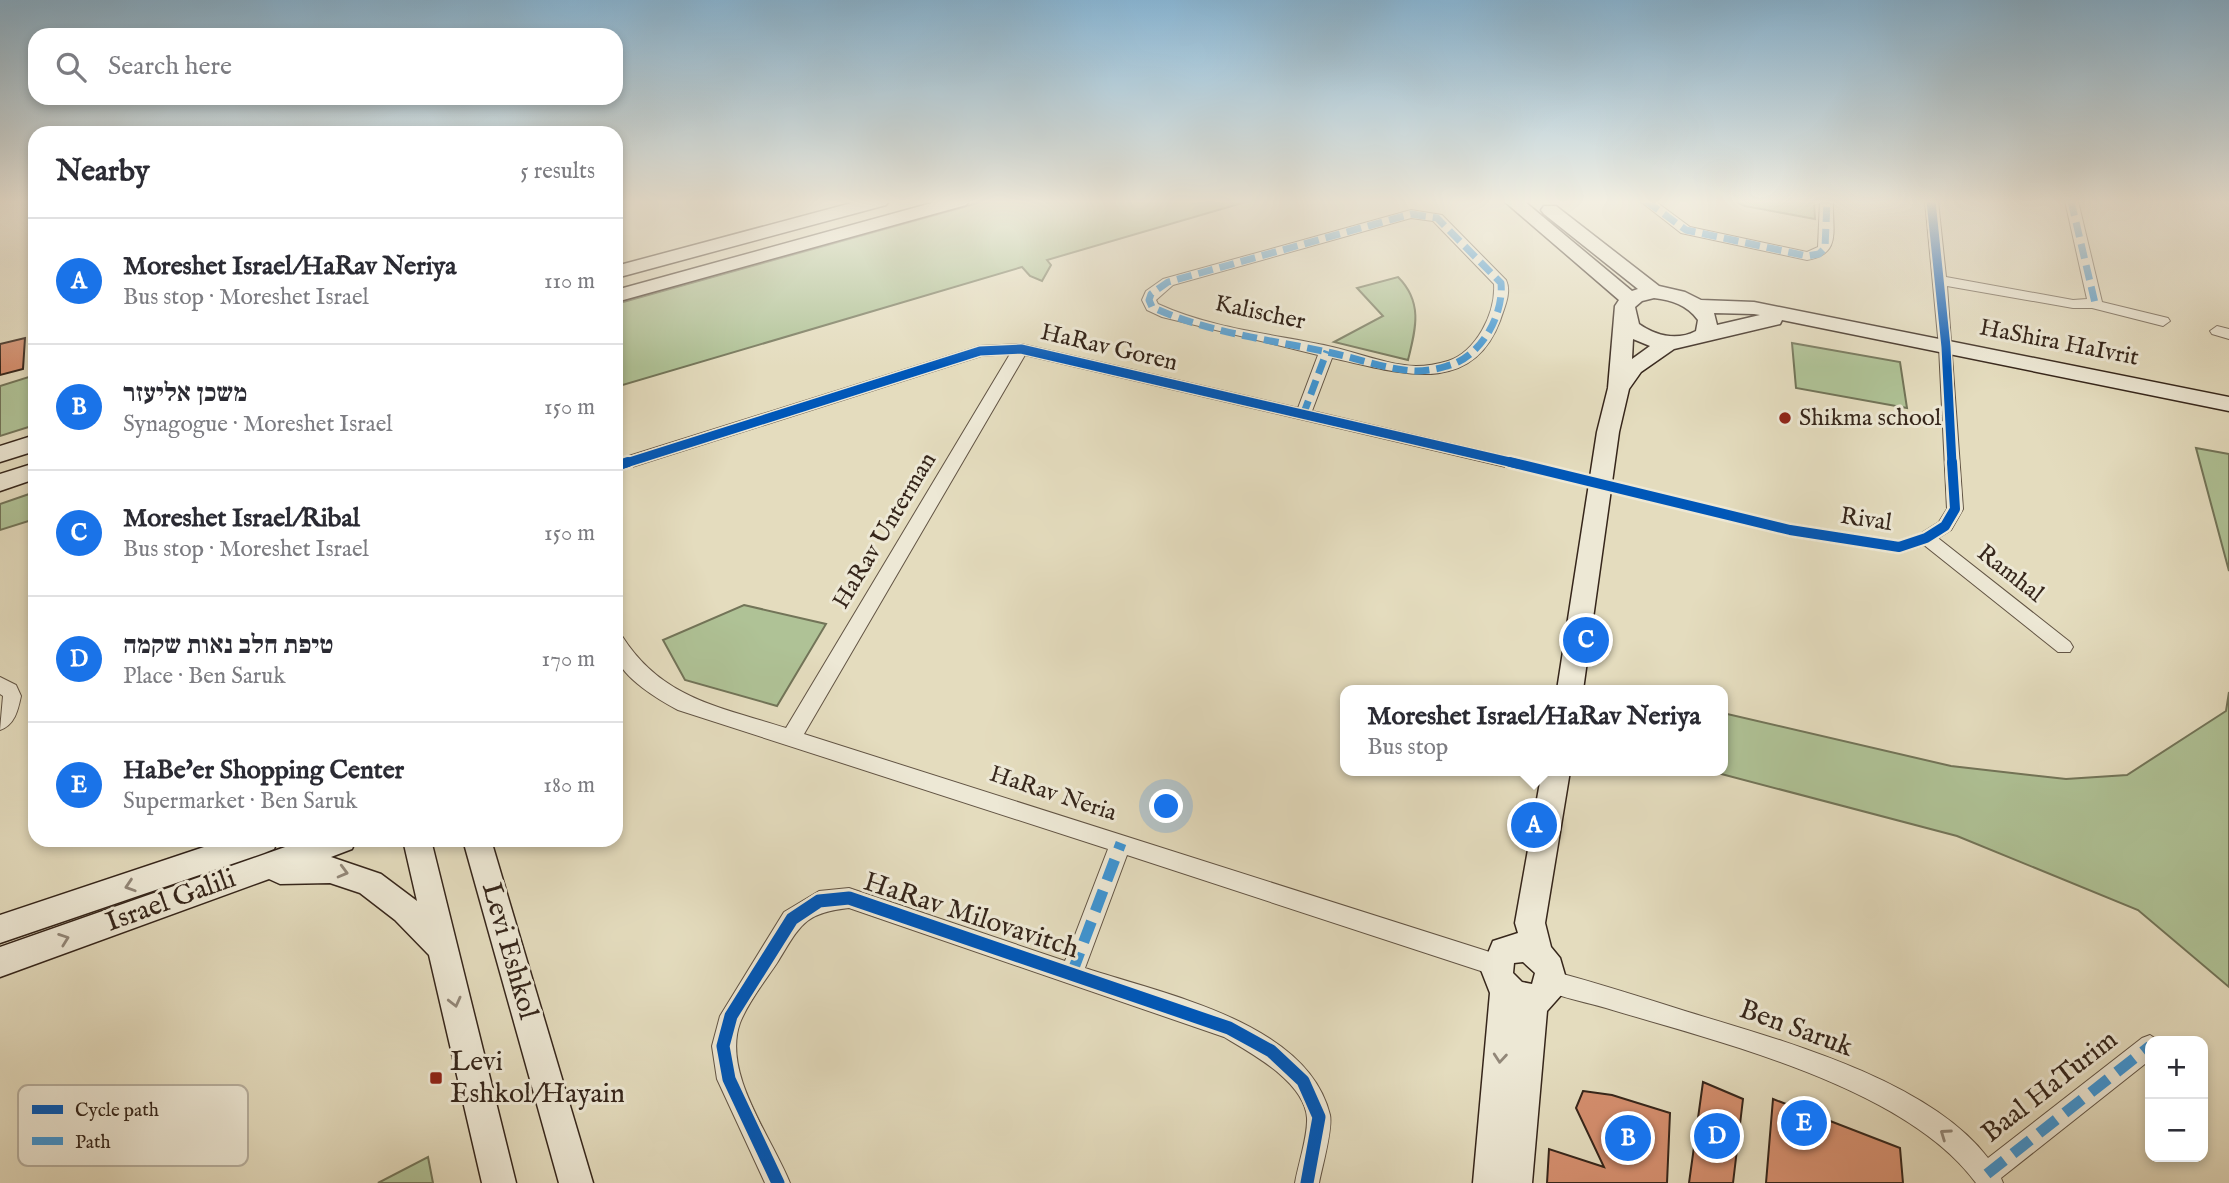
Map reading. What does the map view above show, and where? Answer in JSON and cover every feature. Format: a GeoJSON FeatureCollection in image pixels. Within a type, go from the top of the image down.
{"type":"FeatureCollection","features":[{"type":"Feature","properties":{"kind":"street"},"geometry":{"type":"LineString","coordinates":[[623,270],[675,256]]}},
{"type":"Feature","properties":{"kind":"street"},"geometry":{"type":"LineString","coordinates":[[623,294],[760,256]]}},
{"type":"Feature","properties":{"kind":"street","name":"Kalischer"},"geometry":{"type":"LineString","coordinates":[[1260,256],[1168,282],[1151,294],[1149,300],[1152,307],[1167,314],[1415,371],[1441,369],[1464,362],[1480,349],[1488,336],[1502,292],[1501,283],[1475,256]]}},
{"type":"Feature","properties":{"kind":"street"},"geometry":{"type":"LineString","coordinates":[[1581,256],[1621,289],[1637,331],[1668,343],[1691,343],[1706,334],[1708,320],[1698,306],[1677,295],[1654,292],[1609,256]]}},
{"type":"Feature","properties":{"kind":"street","name":"Rival"},"geometry":{"type":"LineString","coordinates":[[1600,483],[1790,530],[1899,547],[1926,538],[1945,526],[1955,509],[1946,347],[1937,256]]}},
{"type":"Feature","properties":{"kind":"street"},"geometry":{"type":"LineString","coordinates":[[2084,256],[2095,303]]}},
{"type":"Feature","properties":{"kind":"street"},"geometry":{"type":"LineString","coordinates":[[1939,280],[2073,304],[2095,303],[2121,313],[2163,321]]}},
{"type":"Feature","properties":{"kind":"street"},"geometry":{"type":"LineString","coordinates":[[1627,309],[1654,292]]}},
{"type":"Feature","properties":{"kind":"street","name":"HaShira HaIvrit"},"geometry":{"type":"LineString","coordinates":[[1698,306],[1742,307],[1797,317],[2229,404]]}},
{"type":"Feature","properties":{"kind":"street"},"geometry":{"type":"LineString","coordinates":[[1571,685],[1600,483],[1619,388],[1627,309]]}},
{"type":"Feature","properties":{"kind":"street","name":"HaShira HaIvrit"},"geometry":{"type":"LineString","coordinates":[[1706,334],[1767,319],[1797,317]]}},
{"type":"Feature","properties":{"kind":"street"},"geometry":{"type":"LineString","coordinates":[[1619,388],[1634,367],[1668,343]]}},
{"type":"Feature","properties":{"kind":"street","name":"HaRav Goren"},"geometry":{"type":"LineString","coordinates":[[623,464],[980,351],[1021,349],[1600,483]]}},
{"type":"Feature","properties":{"kind":"street","name":"HaRav Unterman"},"geometry":{"type":"LineString","coordinates":[[790,738],[1021,349]]}},
{"type":"Feature","properties":{"kind":"street","name":"Kalischer"},"geometry":{"type":"LineString","coordinates":[[1303,415],[1327,351]]}},
{"type":"Feature","properties":{"kind":"street"},"geometry":{"type":"LineString","coordinates":[[0,454],[28,445]]}},
{"type":"Feature","properties":{"kind":"street"},"geometry":{"type":"LineString","coordinates":[[0,483],[28,473]]}},
{"type":"Feature","properties":{"kind":"street","name":"Ramhal"},"geometry":{"type":"LineString","coordinates":[[1926,538],[2064,647]]}},
{"type":"Feature","properties":{"kind":"street","name":"HaRav Neria"},"geometry":{"type":"LineString","coordinates":[[623,653],[631,666],[650,686],[685,705],[1523,973]]}},
{"type":"Feature","properties":{"kind":"street"},"geometry":{"type":"LineString","coordinates":[[0,685],[9,690],[12,704],[0,722]]}},
{"type":"Feature","properties":{"kind":"street"},"geometry":{"type":"LineString","coordinates":[[1490,1183],[1555,776]]}},
{"type":"Feature","properties":{"kind":"street","name":"HaRav Milovavitch"},"geometry":{"type":"LineString","coordinates":[[1072,973],[1121,843]]}},
{"type":"Feature","properties":{"kind":"street"},"geometry":{"type":"LineString","coordinates":[[165,874],[226,847]]}},
{"type":"Feature","properties":{"kind":"street","name":"Israel Galili"},"geometry":{"type":"LineString","coordinates":[[8,920],[165,874],[244,847]]}},
{"type":"Feature","properties":{"kind":"street","name":"Israel Galili"},"geometry":{"type":"LineString","coordinates":[[0,962],[323,847]]}},
{"type":"Feature","properties":{"kind":"street"},"geometry":{"type":"LineString","coordinates":[[419,847],[499,1183]]}},
{"type":"Feature","properties":{"kind":"street","name":"Levi Eshkol"},"geometry":{"type":"LineString","coordinates":[[479,847],[576,1183]]}},
{"type":"Feature","properties":{"kind":"street"},"geometry":{"type":"LineString","coordinates":[[228,881],[289,870],[327,868],[348,873],[374,882],[441,946]]}},
{"type":"Feature","properties":{"kind":"street","name":"HaRav Milovavitch"},"geometry":{"type":"LineString","coordinates":[[778,1183],[729,1079],[723,1046],[731,1016],[792,919],[819,901],[849,898],[1229,1028],[1271,1051],[1303,1081],[1319,1117],[1307,1183]]}},
{"type":"Feature","properties":{"kind":"street"},"geometry":{"type":"LineString","coordinates":[[1515,1183],[1523,973]]}},
{"type":"Feature","properties":{"kind":"street","name":"Ben Saruk"},"geometry":{"type":"LineString","coordinates":[[1523,973],[1765,1047],[1879,1092],[1954,1139],[1989,1179]]}},
{"type":"Feature","properties":{"kind":"street","name":"Baal HaTurim"},"geometry":{"type":"LineString","coordinates":[[1989,1179],[2145,1050]]}},
{"type":"Feature","properties":{"kind":"green space"},"geometry":{"type":"Polygon","coordinates":[[[787,256],[1060,256],[1047,260],[1051,265],[1042,281],[1030,276],[1022,267],[623,385],[623,302],[787,256]]]}},
{"type":"Feature","properties":{"kind":"green space"},"geometry":{"type":"Polygon","coordinates":[[[1398,277],[1406,286],[1414,306],[1415,326],[1408,360],[1334,342],[1383,316],[1357,288],[1398,277]]]}},
{"type":"Feature","properties":{"kind":"green space"},"geometry":{"type":"Polygon","coordinates":[[[1792,343],[1900,362],[1907,408],[1796,388],[1792,343]]]}},
{"type":"Feature","properties":{"kind":"green space"},"geometry":{"type":"Polygon","coordinates":[[[28,377],[28,427],[0,436],[0,386],[28,377]]]}},
{"type":"Feature","properties":{"kind":"green space"},"geometry":{"type":"Polygon","coordinates":[[[2196,448],[2229,454],[2229,571],[2196,448]]]}},
{"type":"Feature","properties":{"kind":"green space"},"geometry":{"type":"Polygon","coordinates":[[[28,494],[28,521],[0,530],[0,504],[28,494]]]}},
{"type":"Feature","properties":{"kind":"green space"},"geometry":{"type":"Polygon","coordinates":[[[744,605],[826,624],[777,706],[685,680],[663,640],[744,605]]]}},
{"type":"Feature","properties":{"kind":"green space"},"geometry":{"type":"Polygon","coordinates":[[[2229,692],[2229,987],[2138,910],[1957,836],[1728,776],[1728,714],[1951,766],[2066,779],[2127,775],[2226,711],[2229,692]]]}},
{"type":"Feature","properties":{"kind":"green space"},"geometry":{"type":"Polygon","coordinates":[[[428,1157],[433,1183],[378,1183],[428,1157]]]}},
{"type":"Feature","properties":{"kind":"building"},"geometry":{"type":"Polygon","coordinates":[[[25,338],[23,369],[0,375],[0,344],[25,338]]]}},
{"type":"Feature","properties":{"kind":"building"},"geometry":{"type":"Polygon","coordinates":[[[1703,1082],[1743,1099],[1733,1183],[1689,1183],[1703,1082]]]}},
{"type":"Feature","properties":{"kind":"building"},"geometry":{"type":"Polygon","coordinates":[[[1583,1091],[1612,1095],[1670,1113],[1667,1183],[1547,1183],[1549,1149],[1604,1167],[1576,1108],[1583,1091]]]}},
{"type":"Feature","properties":{"kind":"building"},"geometry":{"type":"Polygon","coordinates":[[[1773,1099],[1900,1148],[1903,1183],[1766,1183],[1773,1099]]]}},
{"type":"Feature","properties":{"kind":"marked path"},"geometry":{"type":"LineString","coordinates":[[1260,256],[1168,282],[1151,294],[1149,300],[1152,307],[1205,325],[1415,371],[1431,370],[1467,359],[1483,342],[1489,330],[1499,302],[1501,283],[1475,256]]}},
{"type":"Feature","properties":{"kind":"marked path"},"geometry":{"type":"LineString","coordinates":[[2084,256],[2095,303]]}},
{"type":"Feature","properties":{"kind":"marked path"},"geometry":{"type":"LineString","coordinates":[[1303,415],[1327,351]]}},
{"type":"Feature","properties":{"kind":"marked path"},"geometry":{"type":"LineString","coordinates":[[1072,973],[1121,843]]}},
{"type":"Feature","properties":{"kind":"marked path"},"geometry":{"type":"LineString","coordinates":[[1987,1174],[2145,1050]]}},
{"type":"Feature","properties":{"kind":"cycle path"},"geometry":{"type":"LineString","coordinates":[[623,464],[980,351],[1021,349],[1600,483],[1790,530],[1899,547],[1926,538],[1945,526],[1955,509],[1946,347],[1937,256]]}},
{"type":"Feature","properties":{"kind":"cycle path"},"geometry":{"type":"LineString","coordinates":[[778,1183],[729,1079],[723,1046],[731,1016],[792,919],[819,901],[849,898],[1229,1028],[1271,1051],[1303,1081],[1319,1117],[1307,1183]]}},
{"type":"Feature","properties":{"kind":"place","name":"Shikma school"},"geometry":{"type":"Point","coordinates":[1785,418]}},
{"type":"Feature","properties":{"kind":"place","name":"Moreshet Israel/Ribal"},"geometry":{"type":"Point","coordinates":[1586,640]}},
{"type":"Feature","properties":{"kind":"place","name":"Moreshet Israel/HaRav Neriya"},"geometry":{"type":"Point","coordinates":[1534,825]}},
{"type":"Feature","properties":{"kind":"place","name":"Levi Eshkol/Hayain"},"geometry":{"type":"Point","coordinates":[436,1078]}},
{"type":"Feature","properties":{"kind":"place","name":"HaBe'er Shopping Center"},"geometry":{"type":"Point","coordinates":[1804,1123]}},
{"type":"Feature","properties":{"kind":"place","name":"טיפת חלב נאות שקמה"},"geometry":{"type":"Point","coordinates":[1717,1136]}},
{"type":"Feature","properties":{"kind":"place","name":"משכן אליעזר"},"geometry":{"type":"Point","coordinates":[1628,1138]}}]}
